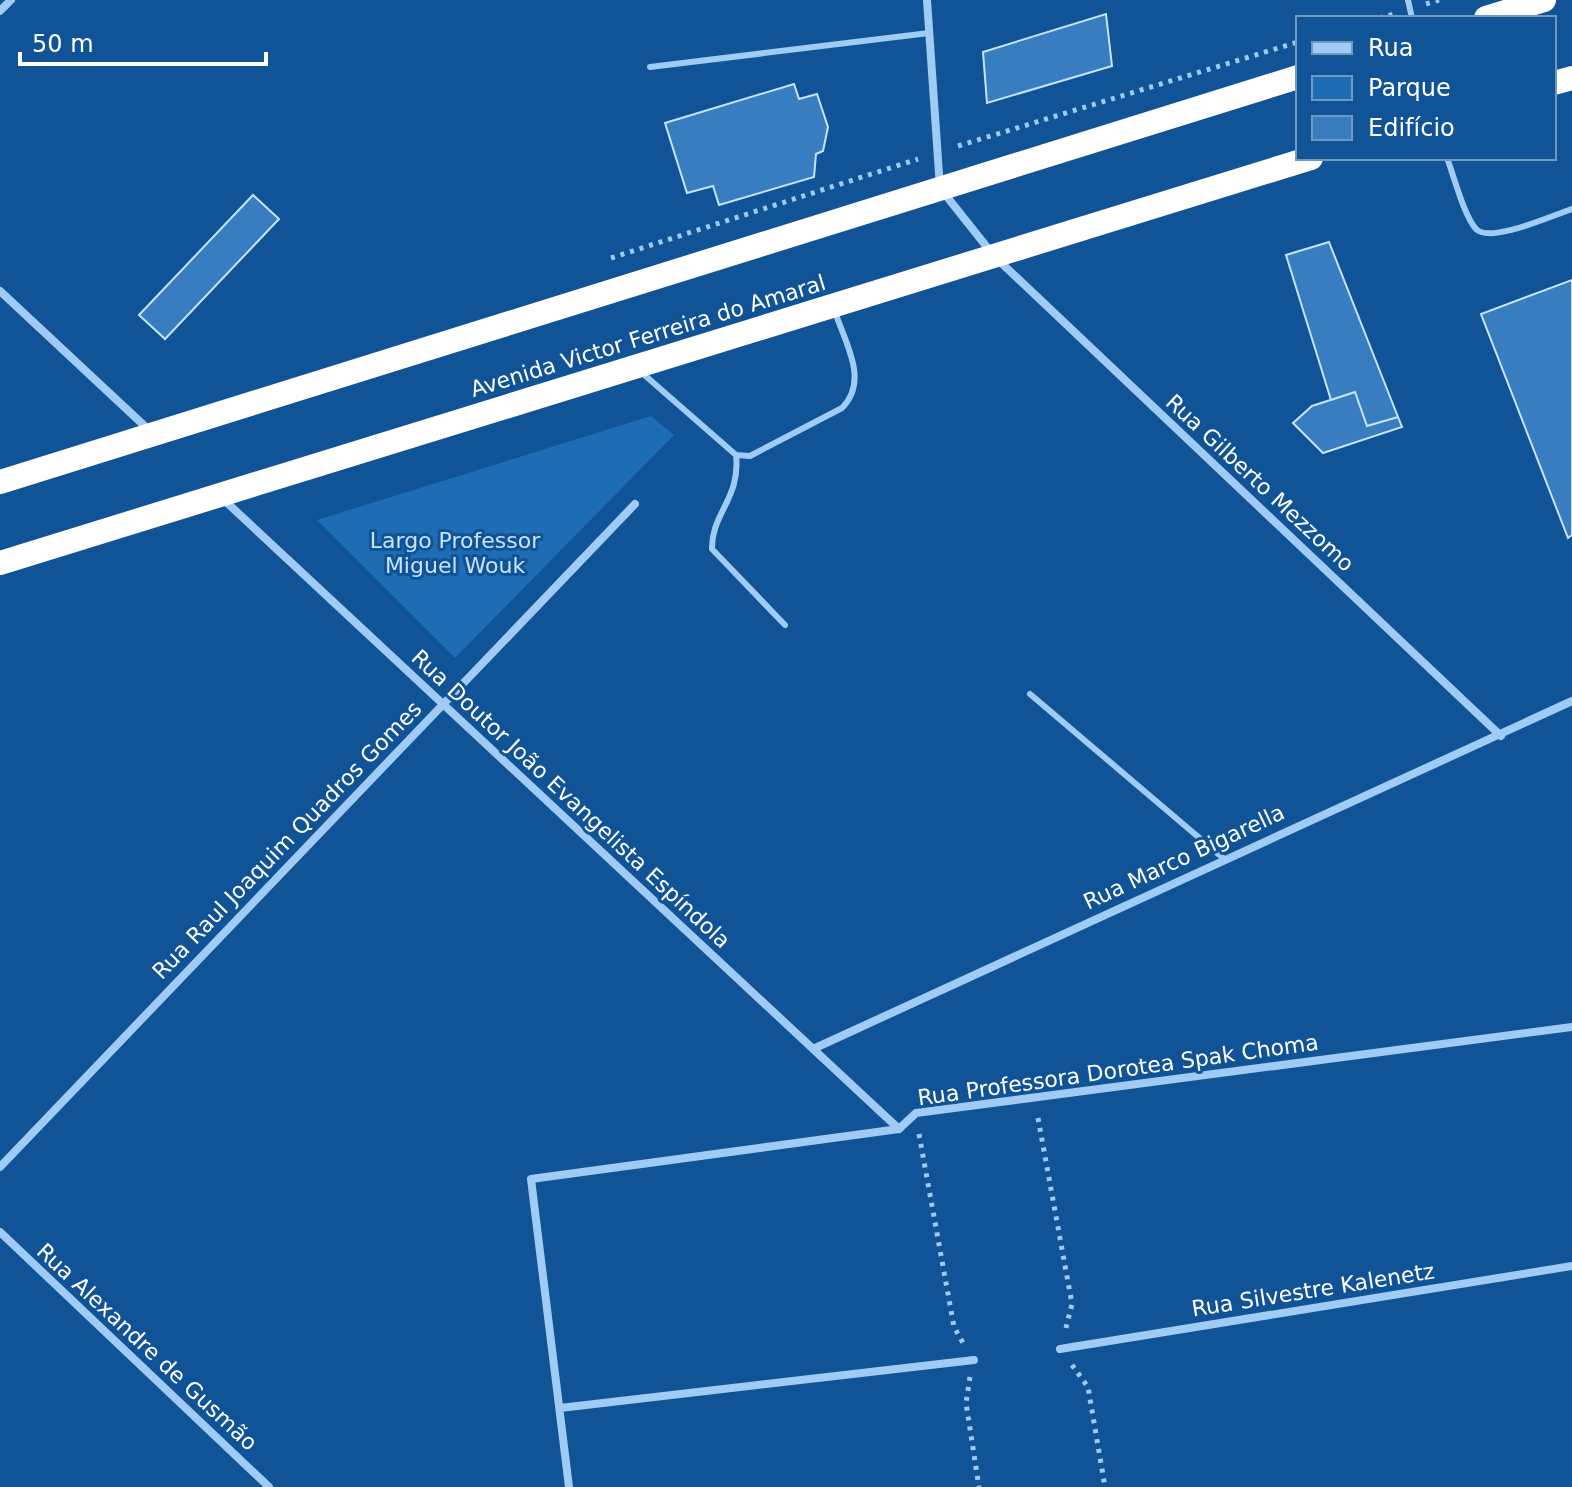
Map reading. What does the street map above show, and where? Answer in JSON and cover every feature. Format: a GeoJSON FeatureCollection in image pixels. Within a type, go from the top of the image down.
{"type":"FeatureCollection","features":[{"type":"Feature","properties":{"kind":"highway"},"geometry":{"type":"LineString","coordinates":[[1492,16],[1544,0]]}},
{"type":"Feature","properties":{"kind":"highway"},"geometry":{"type":"LineString","coordinates":[[0,482],[1296,78]]}},
{"type":"Feature","properties":{"kind":"highway","name":"Avenida Victor Ferreira do Amaral"},"geometry":{"type":"LineString","coordinates":[[0,563],[1305,160]]}},
{"type":"Feature","properties":{"kind":"street"},"geometry":{"type":"LineString","coordinates":[[0,11],[11,0]]}},
{"type":"Feature","properties":{"kind":"street"},"geometry":{"type":"LineString","coordinates":[[927,0],[940,188]]}},
{"type":"Feature","properties":{"kind":"street","name":"Rua Gilberto Mezzomo"},"geometry":{"type":"LineString","coordinates":[[940,188],[994,256],[1501,736]]}},
{"type":"Feature","properties":{"kind":"street"},"geometry":{"type":"LineString","coordinates":[[0,291],[153,434]]}},
{"type":"Feature","properties":{"kind":"street","name":"Rua Doutor João Evangelista Espíndola"},"geometry":{"type":"LineString","coordinates":[[219,495],[899,1129]]}},
{"type":"Feature","properties":{"kind":"street","name":"Rua Raul Joaquim Quadros Gomes"},"geometry":{"type":"LineString","coordinates":[[0,1167],[635,504]]}},
{"type":"Feature","properties":{"kind":"street","name":"Rua Marco Bigarella"},"geometry":{"type":"LineString","coordinates":[[813,1049],[1223,858],[1501,736],[1572,701]]}},
{"type":"Feature","properties":{"kind":"street","name":"Rua Professora Dorotea Spak Choma"},"geometry":{"type":"LineString","coordinates":[[560,1408],[531,1179],[899,1129],[916,1113],[1572,1027]]}},
{"type":"Feature","properties":{"kind":"street","name":"Rua Alexandre de Gusmão"},"geometry":{"type":"LineString","coordinates":[[0,1232],[269,1487]]}},
{"type":"Feature","properties":{"kind":"street","name":"Rua Silvestre Kalenetz"},"geometry":{"type":"LineString","coordinates":[[1060,1349],[1572,1266]]}},
{"type":"Feature","properties":{"kind":"street"},"geometry":{"type":"LineString","coordinates":[[569,1487],[560,1408],[974,1360]]}},
{"type":"Feature","properties":{"kind":"lane"},"geometry":{"type":"LineString","coordinates":[[650,67],[929,33]]}},
{"type":"Feature","properties":{"kind":"lane"},"geometry":{"type":"LineString","coordinates":[[1448,160],[1474,227],[1484,235],[1497,234],[1572,209]]}},
{"type":"Feature","properties":{"kind":"lane"},"geometry":{"type":"LineString","coordinates":[[636,367],[736,455],[750,456],[842,408],[854,396],[857,383],[833,305]]}},
{"type":"Feature","properties":{"kind":"lane"},"geometry":{"type":"LineString","coordinates":[[736,455],[738,476],[712,536],[712,549],[785,625]]}},
{"type":"Feature","properties":{"kind":"lane"},"geometry":{"type":"LineString","coordinates":[[1030,694],[1223,858]]}},
{"type":"Feature","properties":{"kind":"path"},"geometry":{"type":"LineString","coordinates":[[1034,1097],[1072,1304],[1060,1349],[1088,1387],[1105,1487]]}},
{"type":"Feature","properties":{"kind":"path"},"geometry":{"type":"LineString","coordinates":[[916,1113],[954,1327],[974,1360],[966,1403],[979,1487]]}},
{"type":"Feature","properties":{"kind":"green space","name":"Largo Professor Miguel Wouk"},"geometry":{"type":"Polygon","coordinates":[[[651,416],[674,435],[455,658],[317,520],[651,416]]]}},
{"type":"Feature","properties":{"kind":"building"},"geometry":{"type":"Polygon","coordinates":[[[1106,14],[1112,66],[987,103],[983,52],[1106,14]]]}},
{"type":"Feature","properties":{"kind":"building"},"geometry":{"type":"Polygon","coordinates":[[[794,84],[799,99],[817,94],[828,127],[823,151],[816,154],[814,177],[719,205],[713,186],[687,193],[665,123],[794,84]]]}},
{"type":"Feature","properties":{"kind":"building"},"geometry":{"type":"Polygon","coordinates":[[[253,195],[279,219],[165,339],[139,315],[253,195]]]}},
{"type":"Feature","properties":{"kind":"building"},"geometry":{"type":"Polygon","coordinates":[[[1329,242],[1398,417],[1367,426],[1355,392],[1331,400],[1286,255],[1329,242]]]}},
{"type":"Feature","properties":{"kind":"building"},"geometry":{"type":"Polygon","coordinates":[[[1572,280],[1572,535],[1568,538],[1481,314],[1572,280]]]}},
{"type":"Feature","properties":{"kind":"building"},"geometry":{"type":"Polygon","coordinates":[[[1355,392],[1367,426],[1398,417],[1402,427],[1323,453],[1293,423],[1312,406],[1355,392]]]}}]}
